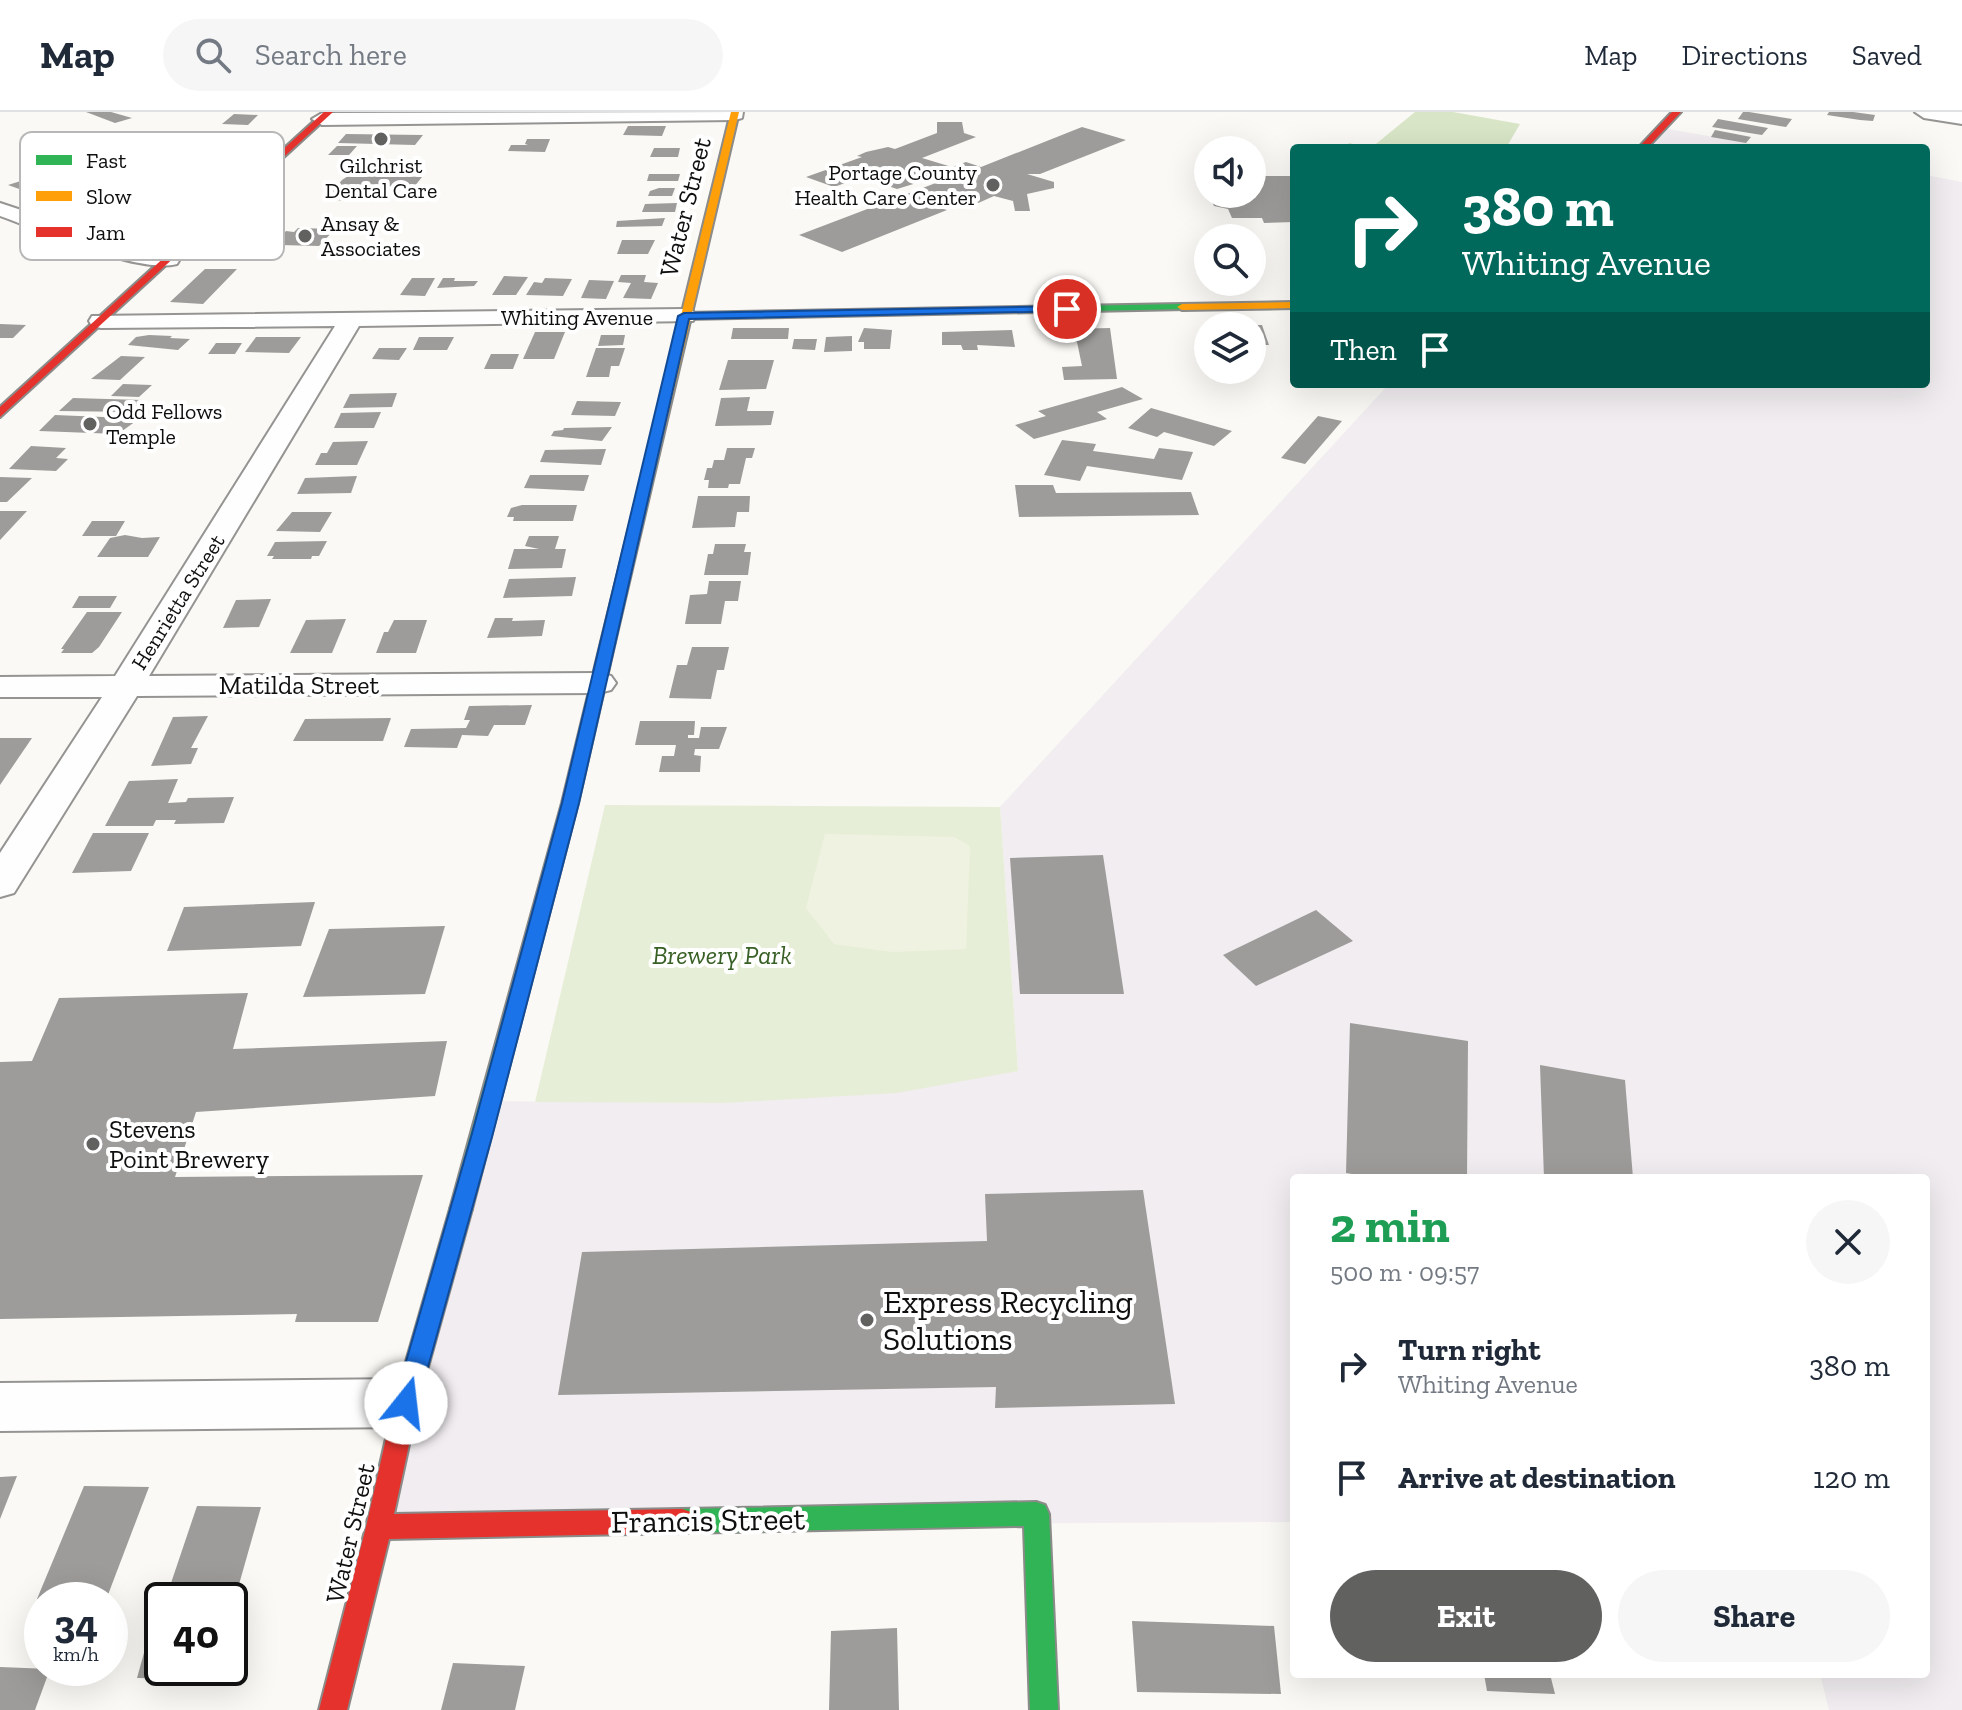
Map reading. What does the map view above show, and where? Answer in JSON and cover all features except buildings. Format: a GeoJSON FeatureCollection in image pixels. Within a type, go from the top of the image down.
{"type":"FeatureCollection","features":[{"type":"Feature","properties":{"kind":"street"},"geometry":{"type":"LineString","coordinates":[[1646,144],[1677,112]]}},
{"type":"Feature","properties":{"kind":"street"},"geometry":{"type":"LineString","coordinates":[[1924,112],[1960,116]]}},
{"type":"Feature","properties":{"kind":"street"},"geometry":{"type":"LineString","coordinates":[[284,154],[326,115],[735,113]]}},
{"type":"Feature","properties":{"kind":"street","name":"Water Street"},"geometry":{"type":"LineString","coordinates":[[333,1710],[379,1527],[406,1403],[570,803],[735,113]]}},
{"type":"Feature","properties":{"kind":"street"},"geometry":{"type":"LineString","coordinates":[[0,209],[20,216]]}},
{"type":"Feature","properties":{"kind":"street"},"geometry":{"type":"LineString","coordinates":[[0,413],[168,260]]}},
{"type":"Feature","properties":{"kind":"street","name":"Whiting Avenue"},"geometry":{"type":"LineString","coordinates":[[101,321],[684,316],[1290,305]]}},
{"type":"Feature","properties":{"kind":"street","name":"Henrietta Street"},"geometry":{"type":"LineString","coordinates":[[0,884],[126,686],[352,318]]}},
{"type":"Feature","properties":{"kind":"street","name":"Matilda Street"},"geometry":{"type":"LineString","coordinates":[[0,687],[599,683]]}},
{"type":"Feature","properties":{"kind":"street"},"geometry":{"type":"LineString","coordinates":[[0,1407],[406,1403]]}},
{"type":"Feature","properties":{"kind":"street","name":"Francis Street"},"geometry":{"type":"LineString","coordinates":[[379,1527],[1036,1514],[1044,1710]]}},
{"type":"Feature","properties":{"kind":"shaded area"},"geometry":{"type":"Polygon","coordinates":[[[1663,128],[1752,144],[1646,144],[1663,128]]]}},
{"type":"Feature","properties":{"kind":"shaded area"},"geometry":{"type":"Polygon","coordinates":[[[1930,176],[1962,182],[1962,1710],[1829,1710],[1821,1678],[1930,1678],[1930,1174],[1290,1174],[1290,1522],[379,1527],[491,1101],[723,1103],[1018,1071],[1000,807],[1385,388],[1930,388],[1930,176]]]}},
{"type":"Feature","properties":{"kind":"green space"},"geometry":{"type":"Polygon","coordinates":[[[1415,112],[1453,112],[1520,124],[1508,144],[1376,144],[1415,112]]]}},
{"type":"Feature","properties":{"kind":"green space","name":"Brewery Park"},"geometry":{"type":"Polygon","coordinates":[[[605,805],[1000,807],[1018,1071],[897,1093],[723,1103],[535,1102],[605,805]]]}},
{"type":"Feature","properties":{"kind":"green space"},"geometry":{"type":"Polygon","coordinates":[[[825,834],[954,837],[970,846],[966,949],[892,952],[834,944],[806,908],[825,834]]]}},
{"type":"Feature","properties":{"kind":"traffic: fast"},"geometry":{"type":"LineString","coordinates":[[684,316],[1182,307]]}},
{"type":"Feature","properties":{"kind":"traffic: fast"},"geometry":{"type":"LineString","coordinates":[[461,1209],[570,803],[608,642]]}},
{"type":"Feature","properties":{"kind":"traffic: fast"},"geometry":{"type":"LineString","coordinates":[[682,1521],[1036,1514],[1044,1710]]}},
{"type":"Feature","properties":{"kind":"traffic: slow"},"geometry":{"type":"LineString","coordinates":[[608,642],[735,112]]}},
{"type":"Feature","properties":{"kind":"traffic: slow"},"geometry":{"type":"LineString","coordinates":[[1182,307],[1290,305]]}},
{"type":"Feature","properties":{"kind":"traffic: jam"},"geometry":{"type":"LineString","coordinates":[[284,153],[329,112]]}},
{"type":"Feature","properties":{"kind":"traffic: jam"},"geometry":{"type":"LineString","coordinates":[[1646,144],[1677,112]]}},
{"type":"Feature","properties":{"kind":"traffic: jam"},"geometry":{"type":"LineString","coordinates":[[0,413],[167,260]]}},
{"type":"Feature","properties":{"kind":"traffic: jam"},"geometry":{"type":"LineString","coordinates":[[333,1710],[379,1527],[406,1403],[461,1209]]}},
{"type":"Feature","properties":{"kind":"traffic: jam"},"geometry":{"type":"LineString","coordinates":[[379,1527],[682,1521]]}},
{"type":"Feature","properties":{"kind":"place","name":"Gilchrist Dental Care"},"geometry":{"type":"Point","coordinates":[381,139]}},
{"type":"Feature","properties":{"kind":"place","name":"Portage County Health Care Center"},"geometry":{"type":"Point","coordinates":[993,185]}},
{"type":"Feature","properties":{"kind":"place","name":"Ansay & Associates"},"geometry":{"type":"Point","coordinates":[305,236]}},
{"type":"Feature","properties":{"kind":"place","name":"Odd Fellows Temple"},"geometry":{"type":"Point","coordinates":[90,424]}},
{"type":"Feature","properties":{"kind":"place","name":"Stevens Point Brewery"},"geometry":{"type":"Point","coordinates":[93,1144]}},
{"type":"Feature","properties":{"kind":"place","name":"Express Recycling Solutions"},"geometry":{"type":"Point","coordinates":[867,1320]}},
{"type":"Feature","properties":{"kind":"route"},"geometry":{"type":"LineString","coordinates":[[406,1403],[570,803],[684,316],[1067,309]]}}]}
